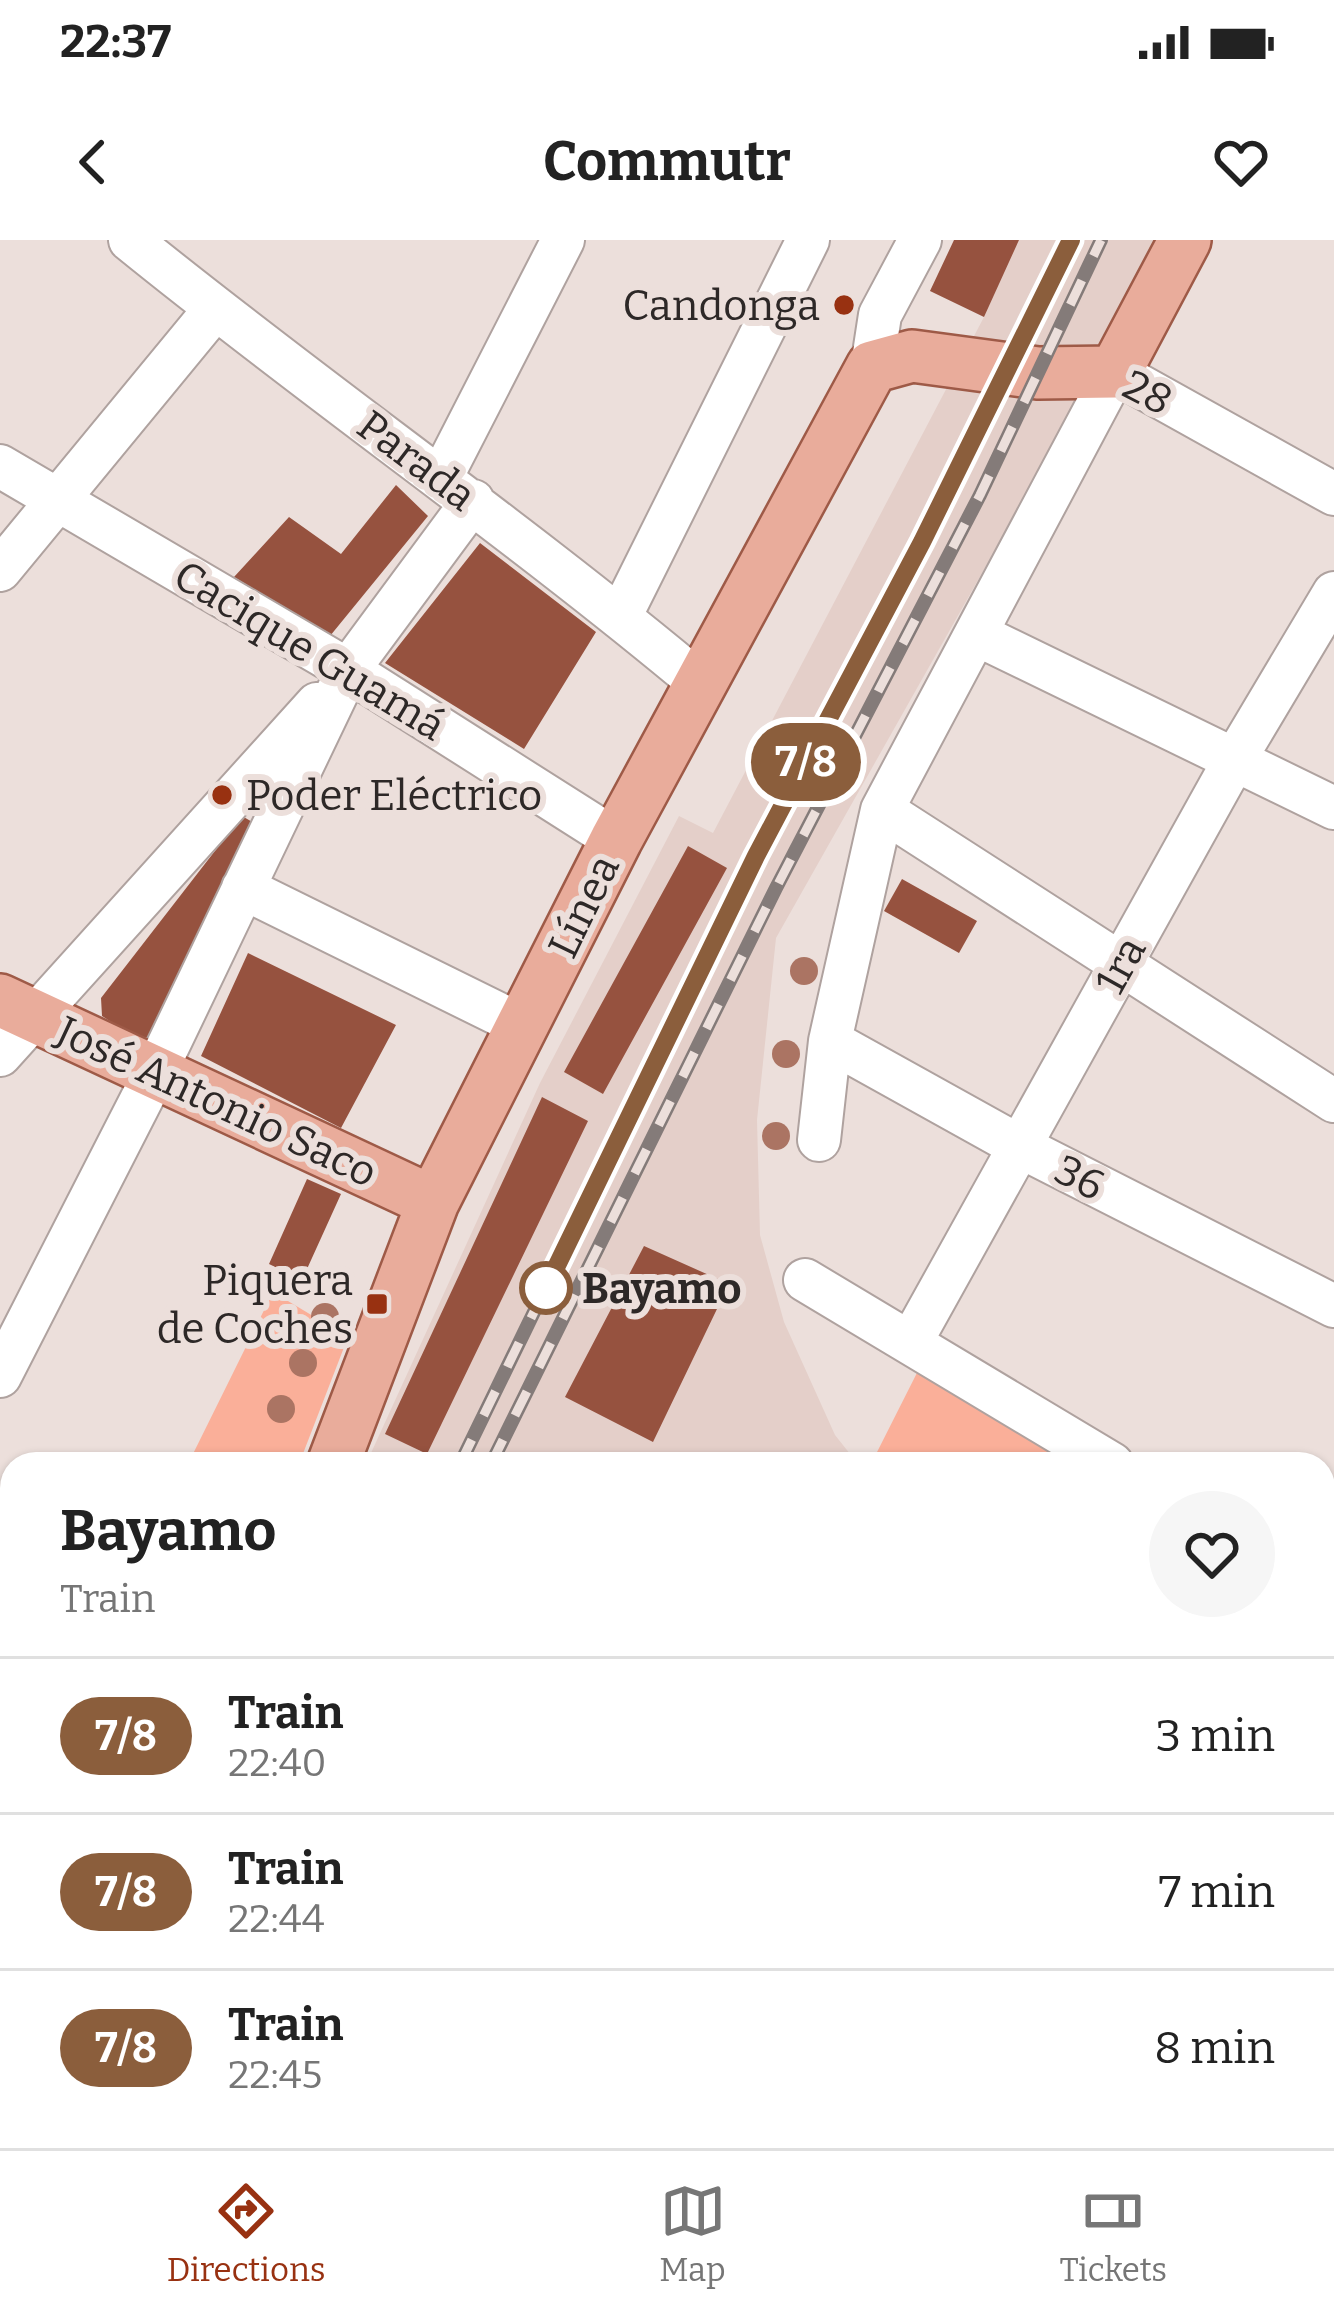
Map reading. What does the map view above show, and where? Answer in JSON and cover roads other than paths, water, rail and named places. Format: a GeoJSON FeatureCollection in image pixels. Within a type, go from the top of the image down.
{"type":"FeatureCollection","features":[{"type":"Feature","properties":{"kind":"main road"},"geometry":{"type":"LineString","coordinates":[[1115,371],[1185,240]]}},
{"type":"Feature","properties":{"kind":"main road","name":"28"},"geometry":{"type":"LineString","coordinates":[[872,367],[912,356],[1052,374],[1115,371]]}},
{"type":"Feature","properties":{"kind":"main road","name":"Línea"},"geometry":{"type":"LineString","coordinates":[[338,1452],[433,1202],[616,840],[872,367]]}},
{"type":"Feature","properties":{"kind":"main road","name":"José Antonio Saco"},"geometry":{"type":"LineString","coordinates":[[17,1008],[433,1202]]}},
{"type":"Feature","properties":{"kind":"street","name":"Parada"},"geometry":{"type":"LineString","coordinates":[[130,240],[214,309],[457,489],[701,684]]}},
{"type":"Feature","properties":{"kind":"street"},"geometry":{"type":"LineString","coordinates":[[0,1376],[155,1073],[348,670],[457,489],[563,240]]}},
{"type":"Feature","properties":{"kind":"street"},"geometry":{"type":"LineString","coordinates":[[620,617],[808,240]]}},
{"type":"Feature","properties":{"kind":"street"},"geometry":{"type":"LineString","coordinates":[[872,367],[880,315],[920,240]]}},
{"type":"Feature","properties":{"kind":"street"},"geometry":{"type":"LineString","coordinates":[[0,570],[214,309]]}},
{"type":"Feature","properties":{"kind":"street"},"geometry":{"type":"LineString","coordinates":[[819,1140],[830,1041],[882,810],[1115,371]]}},
{"type":"Feature","properties":{"kind":"street","name":"28"},"geometry":{"type":"LineString","coordinates":[[1115,371],[1334,494]]}},
{"type":"Feature","properties":{"kind":"street","name":"Cacique Guamá"},"geometry":{"type":"LineString","coordinates":[[0,466],[348,670],[616,840]]}},
{"type":"Feature","properties":{"kind":"street","name":"1ra"},"geometry":{"type":"LineString","coordinates":[[911,1340],[1235,759],[1334,593]]}},
{"type":"Feature","properties":{"kind":"street"},"geometry":{"type":"LineString","coordinates":[[976,634],[1334,808]]}},
{"type":"Feature","properties":{"kind":"street"},"geometry":{"type":"LineString","coordinates":[[0,1055],[17,1008],[348,670]]}},
{"type":"Feature","properties":{"kind":"street"},"geometry":{"type":"LineString","coordinates":[[882,810],[1334,1102]]}},
{"type":"Feature","properties":{"kind":"street"},"geometry":{"type":"LineString","coordinates":[[243,888],[523,1027]]}},
{"type":"Feature","properties":{"kind":"street","name":"36"},"geometry":{"type":"LineString","coordinates":[[830,1041],[1017,1145],[1334,1306]]}},
{"type":"Feature","properties":{"kind":"street"},"geometry":{"type":"LineString","coordinates":[[805,1280],[1093,1452]]}},
{"type":"Feature","properties":{"kind":"railway"},"geometry":{"type":"LineString","coordinates":[[466,1452],[756,856],[922,541],[1071,240]]}},
{"type":"Feature","properties":{"kind":"railway"},"geometry":{"type":"LineString","coordinates":[[497,1452],[776,888],[980,495],[1101,240]]}},
{"type":"Feature","properties":{"kind":"train","name":"7/8"},"geometry":{"type":"LineString","coordinates":[[546,1288],[756,856],[922,542],[1071,240]]}},
{"type":"Feature","properties":{"kind":"place","name":"Candonga"},"geometry":{"type":"Point","coordinates":[844,305]}},
{"type":"Feature","properties":{"kind":"place","name":"Poder Eléctrico"},"geometry":{"type":"Point","coordinates":[222,795]}},
{"type":"Feature","properties":{"kind":"place","name":"Bayamo"},"geometry":{"type":"Point","coordinates":[546,1288]}},
{"type":"Feature","properties":{"kind":"place","name":"Piquera de Coches"},"geometry":{"type":"Point","coordinates":[377,1304]}}]}
